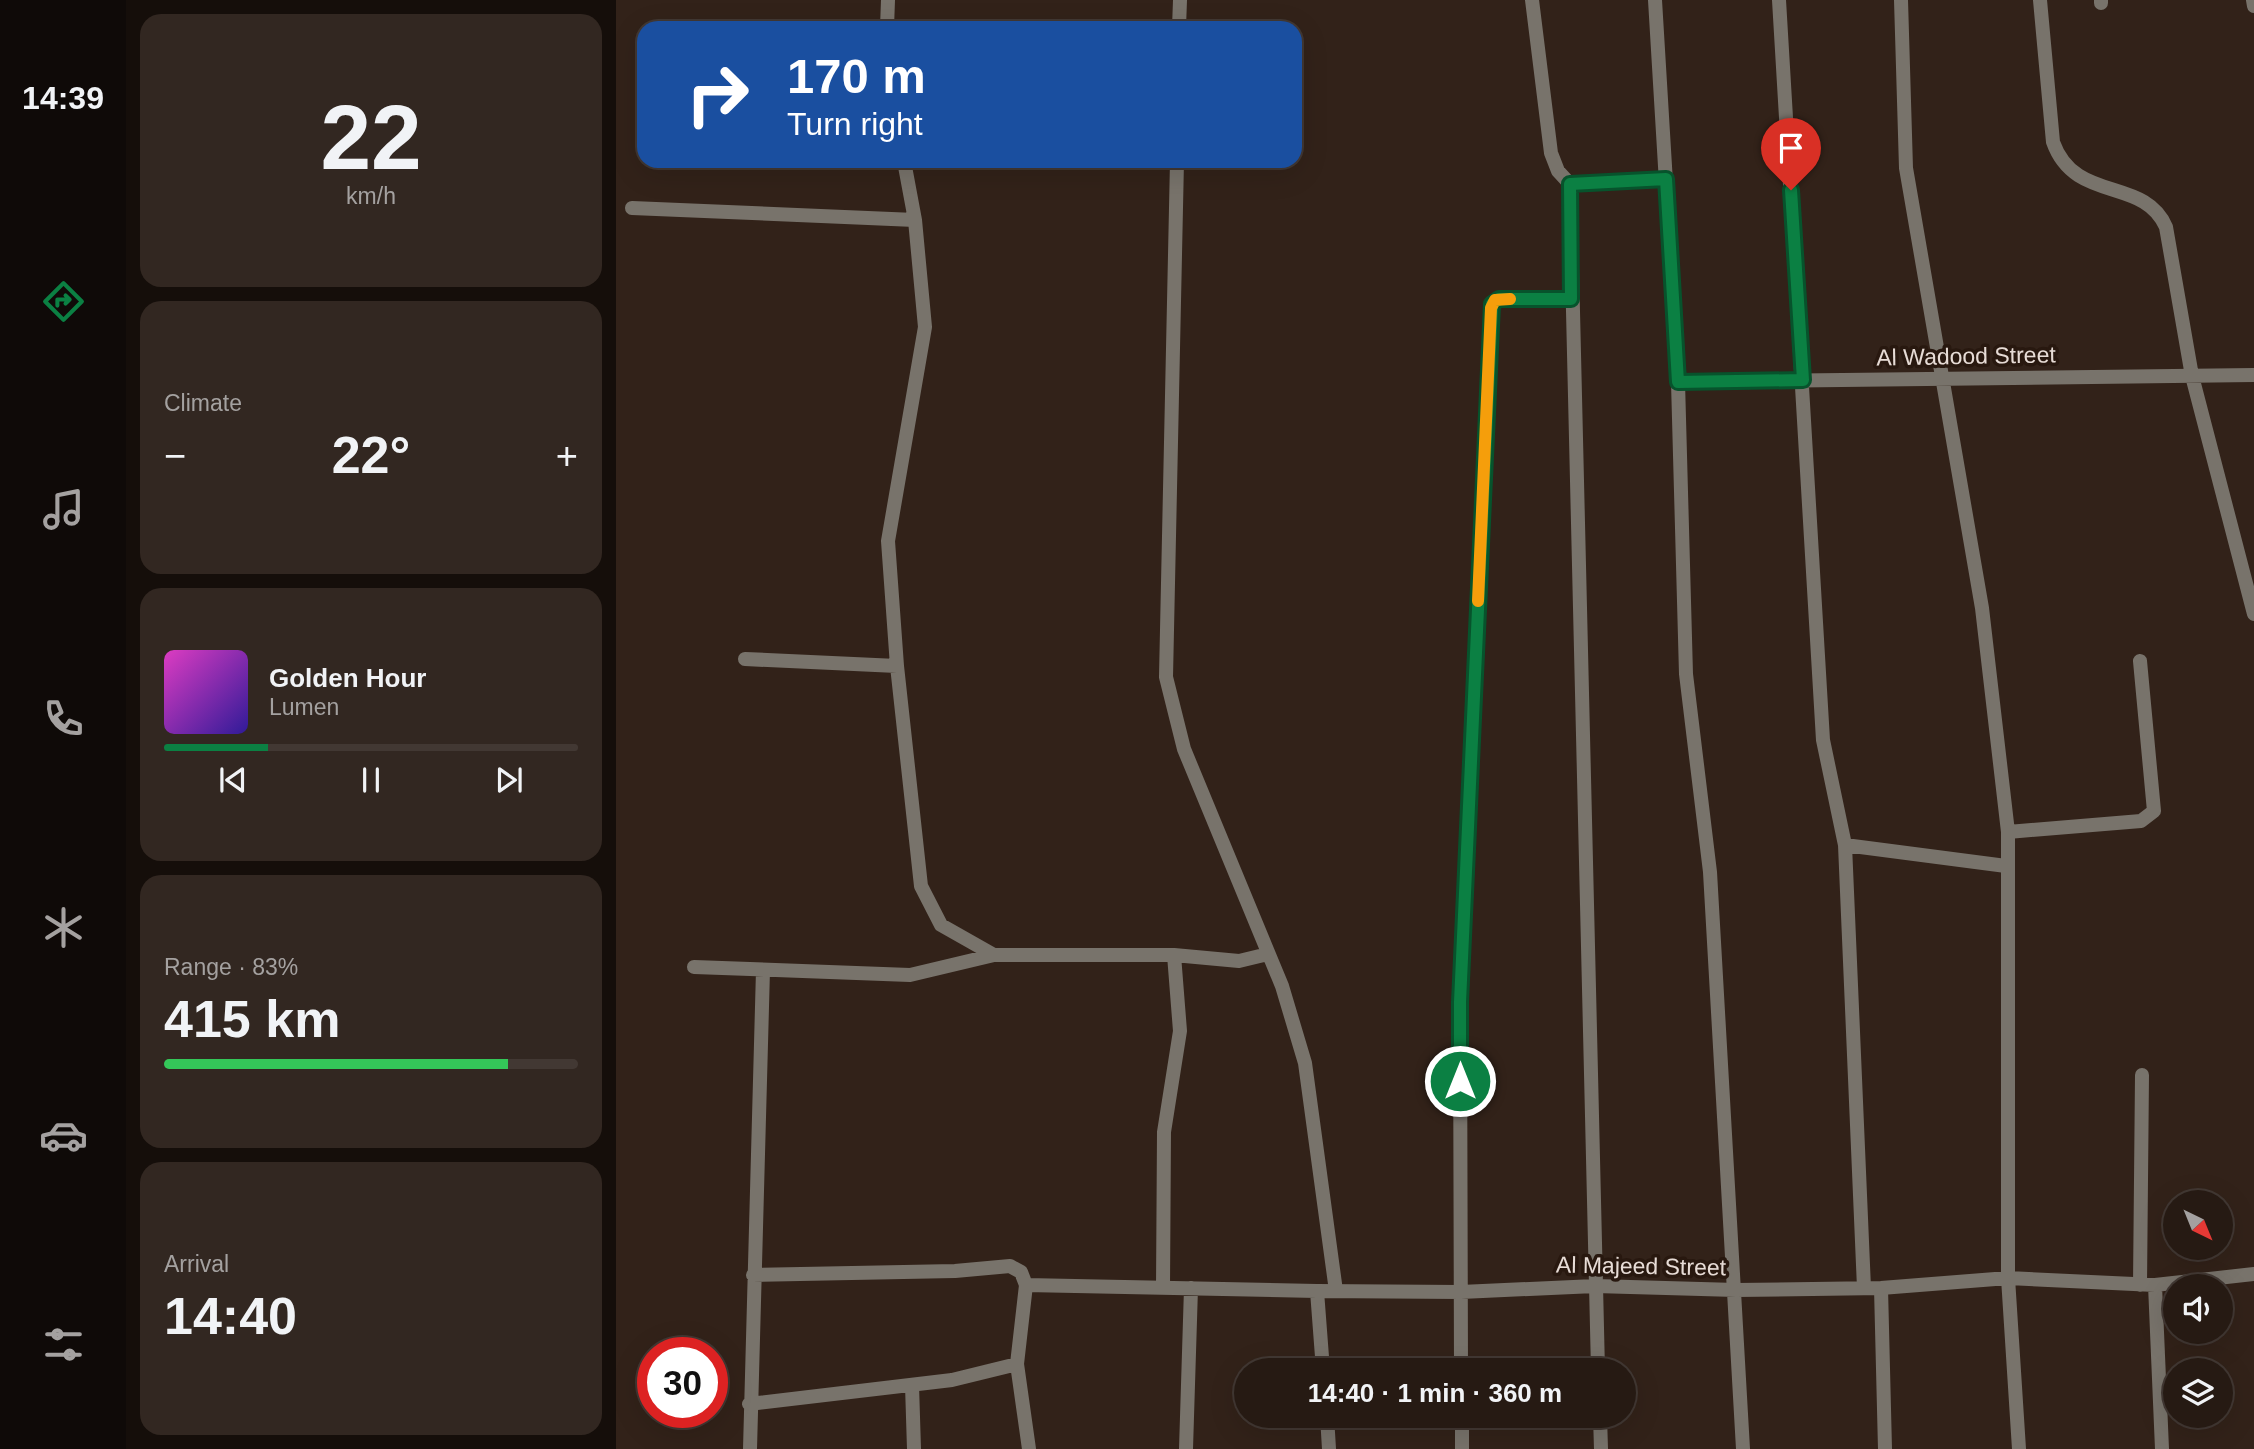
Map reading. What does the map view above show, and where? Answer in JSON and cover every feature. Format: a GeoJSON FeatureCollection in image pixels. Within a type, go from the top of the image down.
{"type":"FeatureCollection","features":[{"type":"Feature","properties":{"kind":"street"},"geometry":{"type":"LineString","coordinates":[[887,21],[888,0]]}},
{"type":"Feature","properties":{"kind":"street"},"geometry":{"type":"LineString","coordinates":[[1179,21],[1180,0]]}},
{"type":"Feature","properties":{"kind":"street"},"geometry":{"type":"LineString","coordinates":[[1532,0],[1551,153],[1558,171],[1570,184],[1598,1358]]}},
{"type":"Feature","properties":{"kind":"street"},"geometry":{"type":"LineString","coordinates":[[1656,0],[1678,382],[1686,674],[1710,872],[1743,1449]]}},
{"type":"Feature","properties":{"kind":"street"},"geometry":{"type":"LineString","coordinates":[[1779,0],[1823,740],[1844,845],[1864,1288]]}},
{"type":"Feature","properties":{"kind":"street"},"geometry":{"type":"LineString","coordinates":[[1900,0],[1906,168],[1982,608],[2008,832],[2008,1279],[2019,1449]]}},
{"type":"Feature","properties":{"kind":"street"},"geometry":{"type":"LineString","coordinates":[[2040,0],[2053,142],[2059,157],[2077,177],[2147,203],[2161,215],[2166,228],[2192,376],[2254,614]]}},
{"type":"Feature","properties":{"kind":"street"},"geometry":{"type":"LineString","coordinates":[[2253,0],[2254,6]]}},
{"type":"Feature","properties":{"kind":"street"},"geometry":{"type":"LineString","coordinates":[[905,168],[915,220],[925,327],[888,541],[897,666],[921,886],[941,925],[994,955]]}},
{"type":"Feature","properties":{"kind":"street"},"geometry":{"type":"LineString","coordinates":[[1177,168],[1166,677],[1184,750],[1282,986],[1305,1063],[1336,1291]]}},
{"type":"Feature","properties":{"kind":"street"},"geometry":{"type":"LineString","coordinates":[[1570,184],[1666,179]]}},
{"type":"Feature","properties":{"kind":"street"},"geometry":{"type":"LineString","coordinates":[[632,208],[915,220]]}},
{"type":"Feature","properties":{"kind":"street"},"geometry":{"type":"LineString","coordinates":[[1461,1358],[1460,1002],[1491,308],[1499,299],[1571,299]]}},
{"type":"Feature","properties":{"kind":"street","name":"Al Wadood Street"},"geometry":{"type":"LineString","coordinates":[[1678,382],[2254,375]]}},
{"type":"Feature","properties":{"kind":"street"},"geometry":{"type":"LineString","coordinates":[[745,659],[897,666]]}},
{"type":"Feature","properties":{"kind":"street"},"geometry":{"type":"LineString","coordinates":[[2008,832],[2141,821],[2154,811],[2140,661]]}},
{"type":"Feature","properties":{"kind":"street"},"geometry":{"type":"LineString","coordinates":[[1844,845],[2006,866]]}},
{"type":"Feature","properties":{"kind":"street"},"geometry":{"type":"LineString","coordinates":[[694,967],[909,975],[994,955],[1174,955],[1239,961],[1268,954]]}},
{"type":"Feature","properties":{"kind":"street"},"geometry":{"type":"LineString","coordinates":[[1163,1288],[1164,1132],[1180,1031],[1174,955]]}},
{"type":"Feature","properties":{"kind":"street"},"geometry":{"type":"LineString","coordinates":[[750,1449],[749,1404],[763,970]]}},
{"type":"Feature","properties":{"kind":"street"},"geometry":{"type":"LineString","coordinates":[[2142,1075],[2147,1285],[2162,1449]]}},
{"type":"Feature","properties":{"kind":"street"},"geometry":{"type":"LineString","coordinates":[[753,1275],[955,1271],[1010,1266],[1021,1272],[1026,1285],[1017,1364],[1029,1449]]}},
{"type":"Feature","properties":{"kind":"street","name":"Al Majeed Street"},"geometry":{"type":"LineString","coordinates":[[1026,1285],[1317,1291],[1461,1292],[1595,1286],[1736,1290],[1881,1288],[2008,1279],[2147,1285],[2254,1273]]}},
{"type":"Feature","properties":{"kind":"street"},"geometry":{"type":"LineString","coordinates":[[1881,1288],[1885,1449]]}},
{"type":"Feature","properties":{"kind":"street"},"geometry":{"type":"LineString","coordinates":[[1186,1449],[1191,1289]]}},
{"type":"Feature","properties":{"kind":"street"},"geometry":{"type":"LineString","coordinates":[[1317,1291],[1322,1358]]}},
{"type":"Feature","properties":{"kind":"street"},"geometry":{"type":"LineString","coordinates":[[749,1404],[953,1380],[1017,1364]]}},
{"type":"Feature","properties":{"kind":"street"},"geometry":{"type":"LineString","coordinates":[[912,1385],[915,1449]]}},
{"type":"Feature","properties":{"kind":"street"},"geometry":{"type":"LineString","coordinates":[[1327,1428],[1329,1449]]}},
{"type":"Feature","properties":{"kind":"street"},"geometry":{"type":"LineString","coordinates":[[1462,1428],[1462,1449]]}},
{"type":"Feature","properties":{"kind":"street"},"geometry":{"type":"LineString","coordinates":[[1600,1428],[1601,1449]]}},
{"type":"Feature","properties":{"kind":"slow traffic"},"geometry":{"type":"LineString","coordinates":[[1478,601],[1491,308],[1495,300],[1510,299]]}},
{"type":"Feature","properties":{"kind":"route"},"geometry":{"type":"LineString","coordinates":[[1460,1081],[1460,1002],[1492,304],[1499,299],[1571,299],[1570,184],[1666,179],[1678,382],[1803,380],[1791,190]]}}]}
